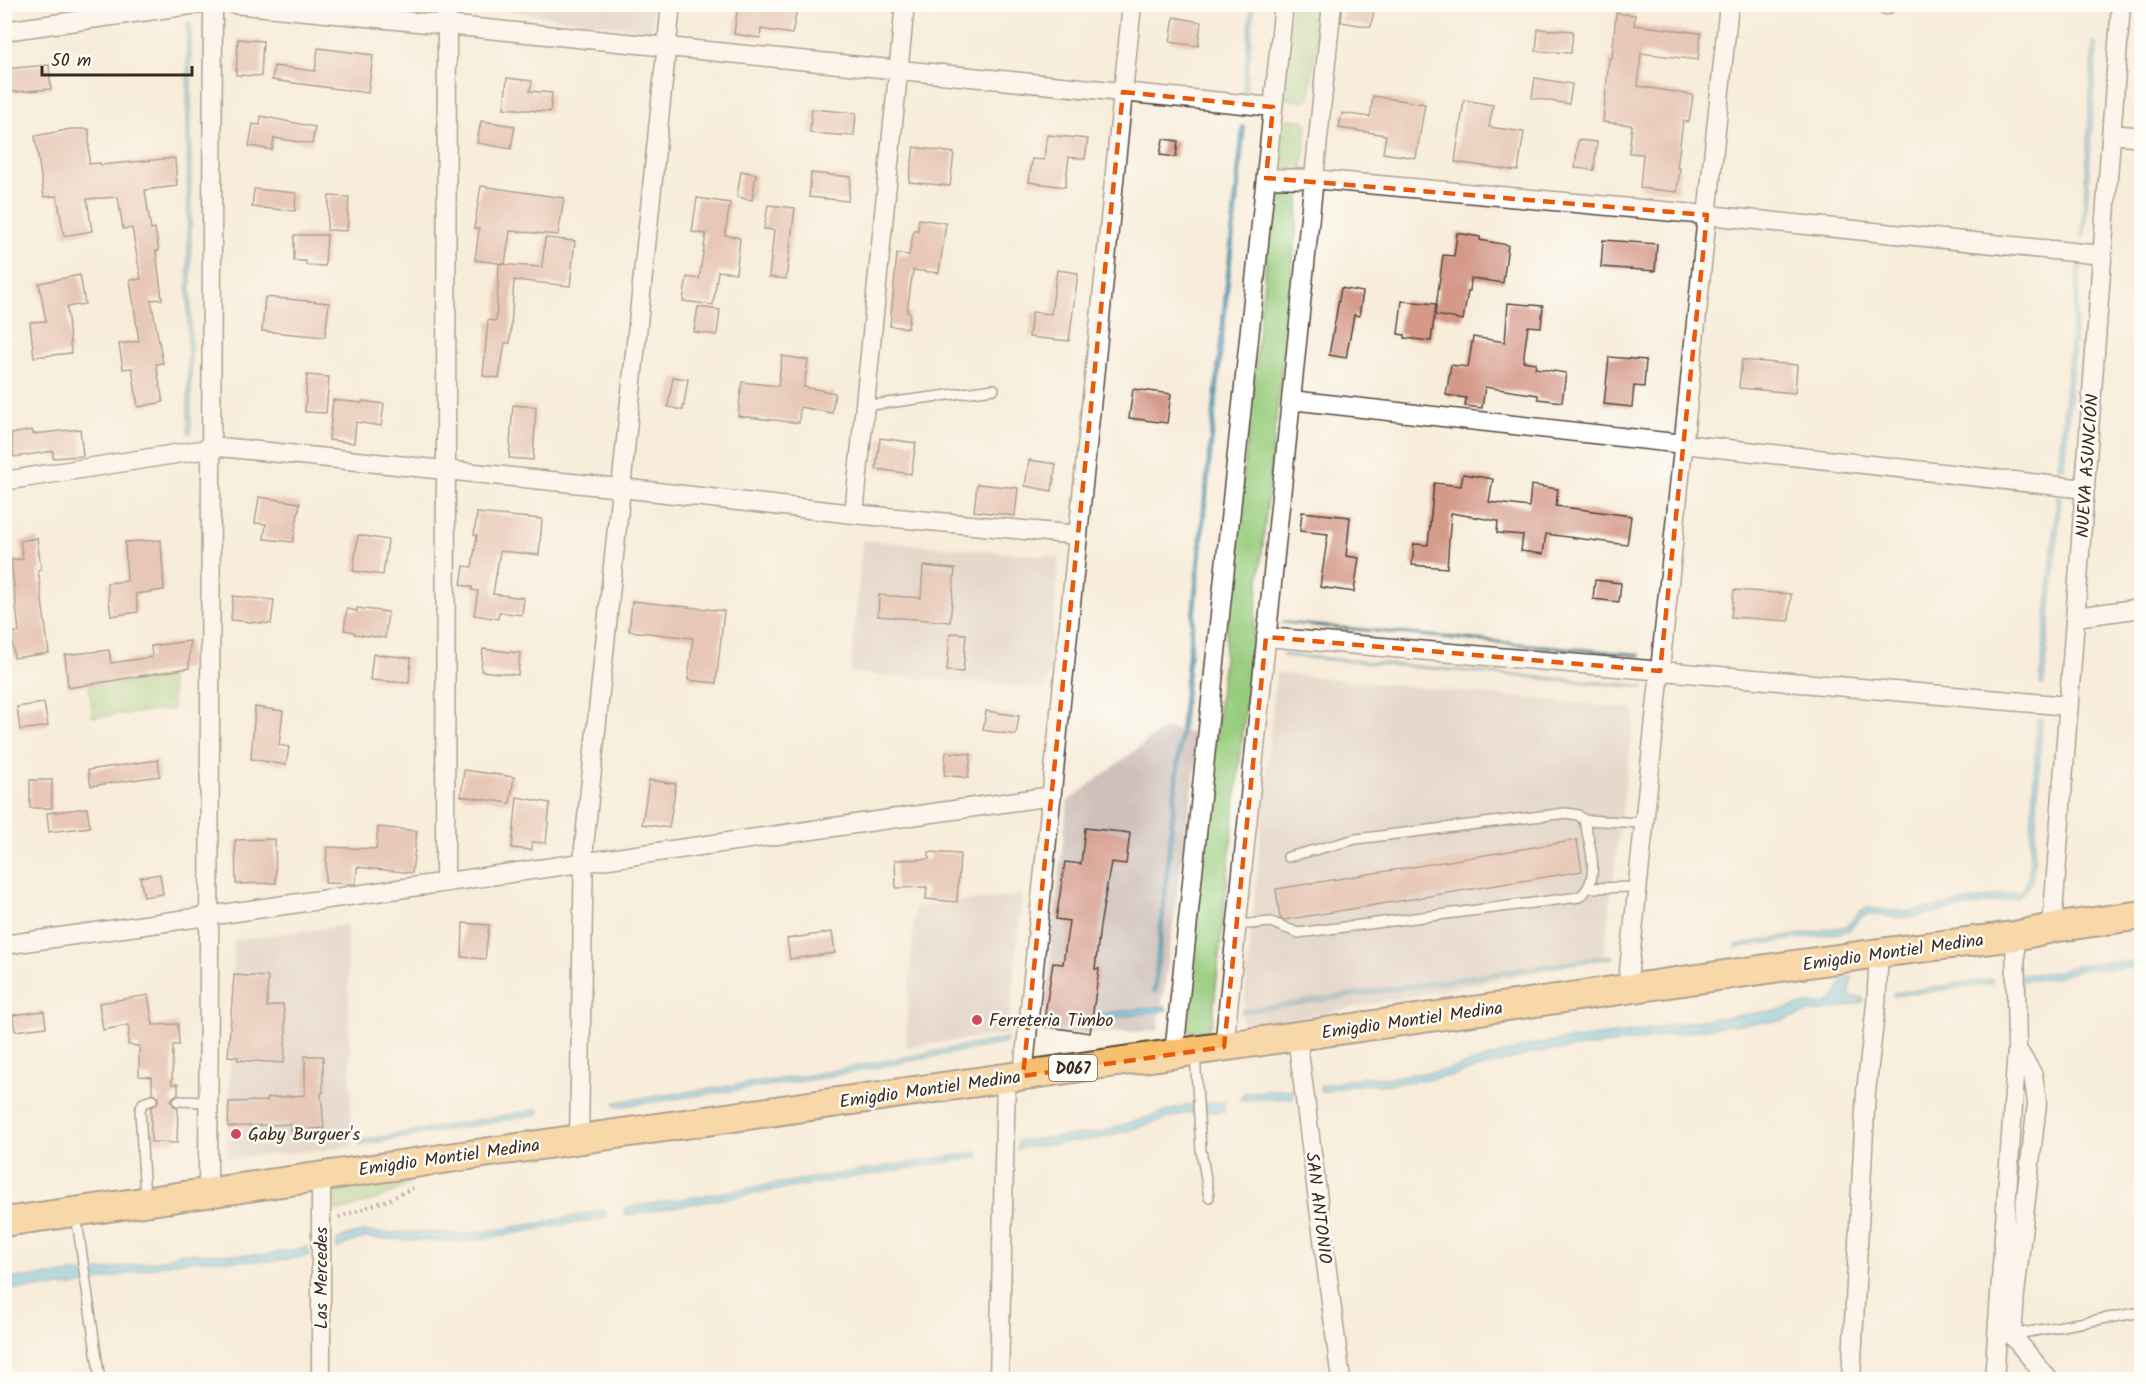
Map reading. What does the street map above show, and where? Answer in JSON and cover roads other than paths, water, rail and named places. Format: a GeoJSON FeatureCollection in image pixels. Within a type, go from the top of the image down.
{"type":"FeatureCollection","features":[{"type":"Feature","properties":{"kind":"main road","name":"Emigdio Montiel Medina"},"geometry":{"type":"LineString","coordinates":[[4,1222],[1880,953],[2015,936],[2052,928],[2142,915]]}},
{"type":"Feature","properties":{"kind":"street"},"geometry":{"type":"LineString","coordinates":[[4,32],[198,4]]}},
{"type":"Feature","properties":{"kind":"street"},"geometry":{"type":"LineString","coordinates":[[208,1192],[213,4]]}},
{"type":"Feature","properties":{"kind":"street"},"geometry":{"type":"LineString","coordinates":[[234,4],[1273,107]]}},
{"type":"Feature","properties":{"kind":"street"},"geometry":{"type":"LineString","coordinates":[[445,882],[447,4]]}},
{"type":"Feature","properties":{"kind":"street"},"geometry":{"type":"LineString","coordinates":[[579,1139],[583,862],[671,4]]}},
{"type":"Feature","properties":{"kind":"street"},"geometry":{"type":"LineString","coordinates":[[854,514],[905,4]]}},
{"type":"Feature","properties":{"kind":"street"},"geometry":{"type":"LineString","coordinates":[[999,1380],[1015,1077],[1052,795],[1132,4]]}},
{"type":"Feature","properties":{"kind":"street"},"geometry":{"type":"LineString","coordinates":[[1185,1052],[1284,4]]}},
{"type":"Feature","properties":{"kind":"street"},"geometry":{"type":"LineString","coordinates":[[1224,1047],[1332,4]]}},
{"type":"Feature","properties":{"kind":"street"},"geometry":{"type":"LineString","coordinates":[[1627,989],[1729,4]]}},
{"type":"Feature","properties":{"kind":"street","name":"NUEVA ASUNCIÓN"},"geometry":{"type":"LineString","coordinates":[[2052,928],[2121,4]]}},
{"type":"Feature","properties":{"kind":"street"},"geometry":{"type":"LineString","coordinates":[[2112,134],[2142,137]]}},
{"type":"Feature","properties":{"kind":"street"},"geometry":{"type":"LineString","coordinates":[[1266,178],[1313,179],[1707,215],[2102,255]]}},
{"type":"Feature","properties":{"kind":"street"},"geometry":{"type":"LineString","coordinates":[[1291,400],[2085,489]]}},
{"type":"Feature","properties":{"kind":"street"},"geometry":{"type":"LineString","coordinates":[[4,481],[219,447],[854,514],[1078,535]]}},
{"type":"Feature","properties":{"kind":"street"},"geometry":{"type":"LineString","coordinates":[[2076,617],[2142,608]]}},
{"type":"Feature","properties":{"kind":"street"},"geometry":{"type":"LineString","coordinates":[[1266,637],[2069,706]]}},
{"type":"Feature","properties":{"kind":"street"},"geometry":{"type":"LineString","coordinates":[[4,945],[1052,795]]}},
{"type":"Feature","properties":{"kind":"street"},"geometry":{"type":"LineString","coordinates":[[1994,1380],[2004,1336],[2017,1049],[2015,936]]}},
{"type":"Feature","properties":{"kind":"street"},"geometry":{"type":"LineString","coordinates":[[1851,1380],[1866,1091],[1880,953]]}},
{"type":"Feature","properties":{"kind":"street","name":"SAN ANTONIO"},"geometry":{"type":"LineString","coordinates":[[1297,1036],[1341,1380]]}},
{"type":"Feature","properties":{"kind":"street","name":"Las Mercedes"},"geometry":{"type":"LineString","coordinates":[[321,1176],[321,1380]]}},
{"type":"Feature","properties":{"kind":"street"},"geometry":{"type":"LineString","coordinates":[[2004,1336],[2049,1380]]}},
{"type":"Feature","properties":{"kind":"lane"},"geometry":{"type":"LineString","coordinates":[[864,406],[994,389]]}},
{"type":"Feature","properties":{"kind":"lane"},"geometry":{"type":"LineString","coordinates":[[1237,925],[1271,922],[1298,933],[1579,897],[1588,888],[1592,868],[1592,853],[1584,820],[1578,815],[1566,813],[1356,839],[1288,857]]}},
{"type":"Feature","properties":{"kind":"lane"},"geometry":{"type":"LineString","coordinates":[[1584,820],[1644,823]]}},
{"type":"Feature","properties":{"kind":"lane"},"geometry":{"type":"LineString","coordinates":[[1588,888],[1638,887]]}},
{"type":"Feature","properties":{"kind":"lane"},"geometry":{"type":"LineString","coordinates":[[1185,1052],[1209,1197]]}},
{"type":"Feature","properties":{"kind":"lane"},"geometry":{"type":"LineString","coordinates":[[146,1202],[140,1110],[143,1103],[152,1100]]}},
{"type":"Feature","properties":{"kind":"lane"},"geometry":{"type":"LineString","coordinates":[[178,1101],[208,1102]]}},
{"type":"Feature","properties":{"kind":"lane"},"geometry":{"type":"LineString","coordinates":[[76,1212],[100,1380]]}},
{"type":"Feature","properties":{"kind":"lane"},"geometry":{"type":"LineString","coordinates":[[2004,1336],[2142,1312]]}},
{"type":"Feature","properties":{"kind":"water"},"geometry":{"type":"Polygon","coordinates":[[[1251,5],[1254,5],[1246,94],[1243,93],[1251,5]]]}},
{"type":"Feature","properties":{"kind":"water"},"geometry":{"type":"Polygon","coordinates":[[[187,23],[191,23],[191,433],[188,433],[187,23]]]}},
{"type":"Feature","properties":{"kind":"water"},"geometry":{"type":"Polygon","coordinates":[[[2093,43],[2097,44],[2085,237],[2082,236],[2093,43]]]}},
{"type":"Feature","properties":{"kind":"water"},"geometry":{"type":"Polygon","coordinates":[[[1242,126],[1245,127],[1156,992],[1153,992],[1242,126]]]}},
{"type":"Feature","properties":{"kind":"water"},"geometry":{"type":"Polygon","coordinates":[[[2078,267],[2081,267],[2064,468],[2058,467],[2078,267]]]}},
{"type":"Feature","properties":{"kind":"water"},"geometry":{"type":"Polygon","coordinates":[[[2057,496],[2061,497],[2044,685],[2040,685],[2057,496]]]}},
{"type":"Feature","properties":{"kind":"water"},"geometry":{"type":"Polygon","coordinates":[[[1283,622],[1640,654],[1639,656],[1283,622]]]}},
{"type":"Feature","properties":{"kind":"water"},"geometry":{"type":"Polygon","coordinates":[[[1283,654],[1645,686],[1644,688],[1283,656],[1283,654]]]}},
{"type":"Feature","properties":{"kind":"water"},"geometry":{"type":"Polygon","coordinates":[[[2037,719],[2042,719],[2033,877],[2030,885],[2018,898],[1905,918],[1868,914],[1860,918],[1849,930],[1838,933],[1736,948],[1736,945],[1847,926],[1861,910],[1868,908],[1905,912],[2019,892],[2024,888],[2029,873],[2037,719]]]}},
{"type":"Feature","properties":{"kind":"water"},"geometry":{"type":"Polygon","coordinates":[[[1612,955],[1612,958],[1242,1013],[1242,1010],[1612,955]]]}},
{"type":"Feature","properties":{"kind":"water"},"geometry":{"type":"Polygon","coordinates":[[[2141,962],[2141,968],[2083,969],[2055,978],[2020,981],[2020,975],[2054,972],[2083,964],[2141,962]]]}},
{"type":"Feature","properties":{"kind":"water"},"geometry":{"type":"Polygon","coordinates":[[[1852,977],[1849,997],[1862,997],[1864,1002],[1807,1013],[1780,1021],[1729,1025],[1635,1041],[1533,1053],[1452,1076],[1382,1085],[1362,1084],[1321,1092],[1320,1086],[1363,1077],[1385,1078],[1446,1070],[1535,1044],[1639,1031],[1800,1005],[1823,1004],[1830,1002],[1836,996],[1844,978],[1852,977]]]}},
{"type":"Feature","properties":{"kind":"water"},"geometry":{"type":"Polygon","coordinates":[[[1992,979],[1991,984],[1893,996],[1894,993],[1992,979]]]}},
{"type":"Feature","properties":{"kind":"water"},"geometry":{"type":"Polygon","coordinates":[[[1165,1006],[1166,1010],[1096,1020],[1098,1014],[1165,1006]]]}},
{"type":"Feature","properties":{"kind":"water"},"geometry":{"type":"Polygon","coordinates":[[[1007,1038],[1006,1043],[810,1080],[616,1107],[614,1102],[809,1075],[1007,1038]]]}},
{"type":"Feature","properties":{"kind":"water"},"geometry":{"type":"Polygon","coordinates":[[[1293,1089],[1293,1098],[1240,1100],[1244,1093],[1293,1089]]]}},
{"type":"Feature","properties":{"kind":"water"},"geometry":{"type":"Polygon","coordinates":[[[1224,1102],[1224,1112],[1189,1112],[1102,1138],[1017,1149],[1018,1141],[1098,1133],[1186,1105],[1224,1102]]]}},
{"type":"Feature","properties":{"kind":"water"},"geometry":{"type":"Polygon","coordinates":[[[539,1109],[540,1114],[360,1145],[360,1141],[539,1109]]]}},
{"type":"Feature","properties":{"kind":"water"},"geometry":{"type":"Polygon","coordinates":[[[977,1152],[979,1157],[625,1215],[624,1208],[977,1152]]]}},
{"type":"Feature","properties":{"kind":"water"},"geometry":{"type":"Polygon","coordinates":[[[605,1210],[606,1218],[463,1242],[364,1238],[337,1249],[337,1241],[362,1232],[431,1232],[462,1235],[605,1210]]]}},
{"type":"Feature","properties":{"kind":"water"},"geometry":{"type":"Polygon","coordinates":[[[308,1247],[308,1256],[273,1261],[193,1260],[76,1286],[5,1290],[5,1279],[106,1270],[160,1260],[182,1253],[264,1255],[308,1247]]]}},
{"type":"Feature","properties":{"kind":"place","name":"Ferreteria Timbo"},"geometry":{"type":"Point","coordinates":[977,1020]}},
{"type":"Feature","properties":{"kind":"place","name":"Gaby Burguer's"},"geometry":{"type":"Point","coordinates":[236,1134]}}]}
